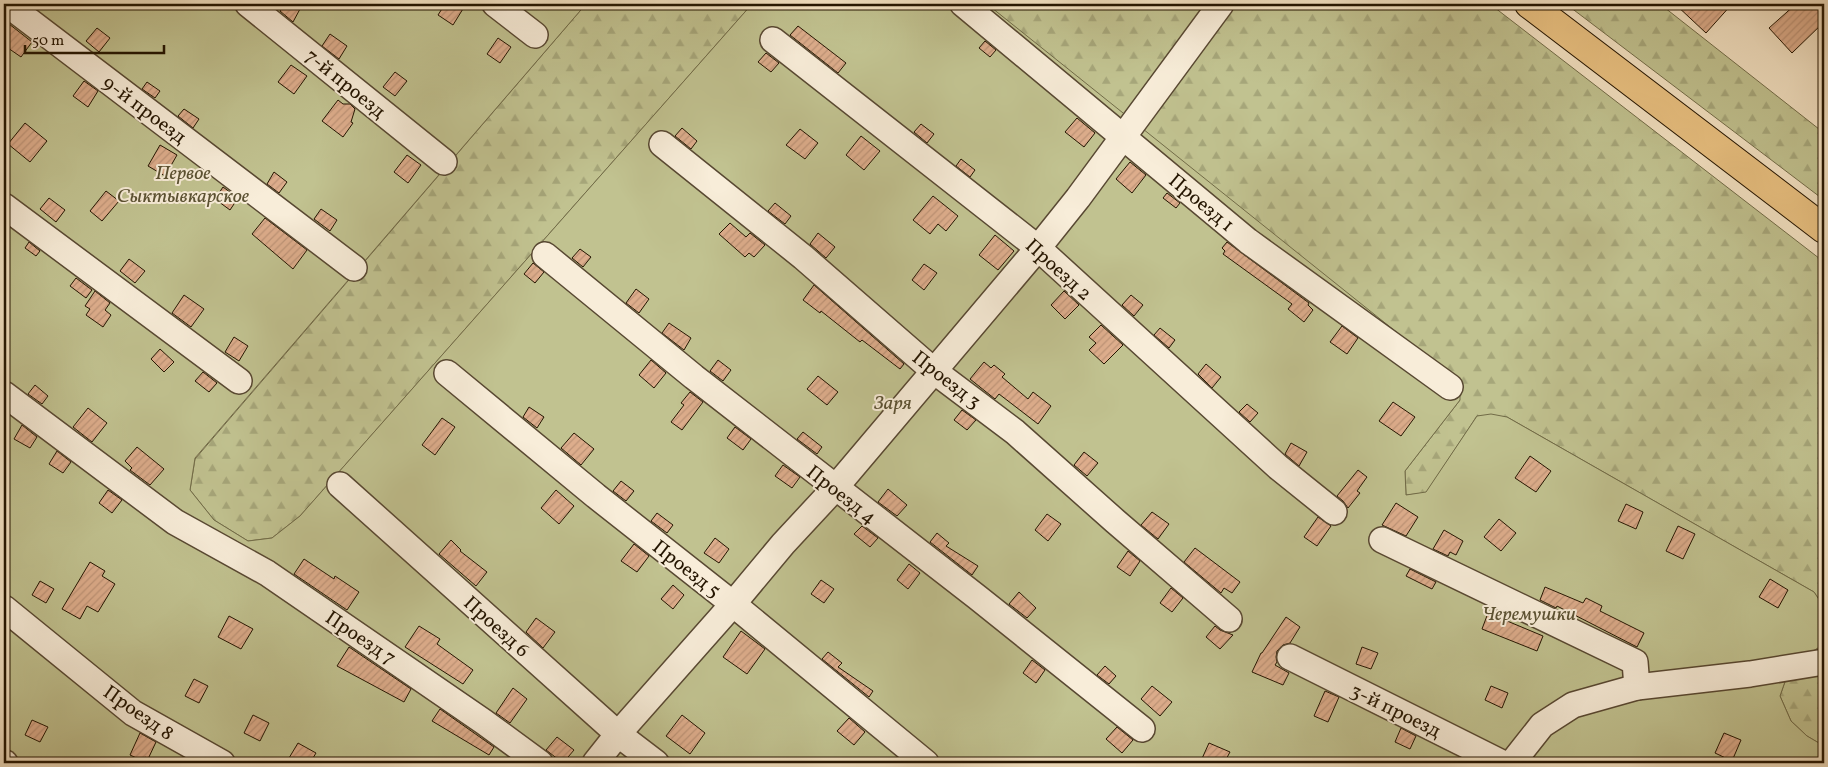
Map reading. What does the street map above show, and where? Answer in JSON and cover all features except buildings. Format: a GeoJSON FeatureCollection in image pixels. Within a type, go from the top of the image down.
{"type":"FeatureCollection","features":[{"type":"Feature","properties":{"kind":"main road"},"geometry":{"type":"LineString","coordinates":[[1529,4],[1824,229]]}},
{"type":"Feature","properties":{"kind":"street","name":"9-й проезд"},"geometry":{"type":"LineString","coordinates":[[7,4],[354,268]]}},
{"type":"Feature","properties":{"kind":"street","name":"7-й проезд"},"geometry":{"type":"LineString","coordinates":[[248,4],[444,162]]}},
{"type":"Feature","properties":{"kind":"street"},"geometry":{"type":"LineString","coordinates":[[495,4],[536,35]]}},
{"type":"Feature","properties":{"kind":"street","name":"Проезд 1"},"geometry":{"type":"LineString","coordinates":[[963,4],[1248,241],[1450,387]]}},
{"type":"Feature","properties":{"kind":"street"},"geometry":{"type":"LineString","coordinates":[[595,763],[618,734],[835,488],[1038,248],[1124,137],[1222,4]]}},
{"type":"Feature","properties":{"kind":"street","name":"Проезд 2"},"geometry":{"type":"LineString","coordinates":[[773,40],[1038,248],[1278,467],[1334,512]]}},
{"type":"Feature","properties":{"kind":"street","name":"Проезд 3"},"geometry":{"type":"LineString","coordinates":[[662,144],[803,257],[934,371],[1016,432],[1115,521],[1229,619]]}},
{"type":"Feature","properties":{"kind":"street"},"geometry":{"type":"LineString","coordinates":[[4,206],[239,381]]}},
{"type":"Feature","properties":{"kind":"street","name":"Проезд 4"},"geometry":{"type":"LineString","coordinates":[[545,255],[694,377],[977,597],[1142,730]]}},
{"type":"Feature","properties":{"kind":"street","name":"Проезд 5"},"geometry":{"type":"LineString","coordinates":[[447,373],[926,763]]}},
{"type":"Feature","properties":{"kind":"street","name":"Проезд 7"},"geometry":{"type":"LineString","coordinates":[[4,394],[176,522],[267,573],[484,722],[540,763]]}},
{"type":"Feature","properties":{"kind":"street","name":"Проезд 6"},"geometry":{"type":"LineString","coordinates":[[340,485],[618,734],[656,763]]}},
{"type":"Feature","properties":{"kind":"street"},"geometry":{"type":"LineString","coordinates":[[1382,540],[1636,662],[1637,687]]}},
{"type":"Feature","properties":{"kind":"street","name":"Проезд 8"},"geometry":{"type":"LineString","coordinates":[[4,608],[133,712],[222,763]]}},
{"type":"Feature","properties":{"kind":"street","name":"3-й проезд"},"geometry":{"type":"LineString","coordinates":[[1290,657],[1502,763]]}},
{"type":"Feature","properties":{"kind":"street"},"geometry":{"type":"LineString","coordinates":[[1512,763],[1542,725],[1573,705],[1637,687],[1750,674],[1824,662]]}},
{"type":"Feature","properties":{"kind":"green space","name":"Заря"},"geometry":{"type":"Polygon","coordinates":[[[4,4],[586,4],[195,458],[190,490],[214,520],[248,541],[272,538],[300,516],[752,4],[987,4],[1460,383],[1460,400],[1405,471],[1406,495],[1426,492],[1477,416],[1491,414],[1507,417],[1814,592],[1824,607],[1824,644],[1810,653],[1788,673],[1780,696],[1791,721],[1807,736],[1824,746],[1824,763],[4,763],[4,4]]]}},
{"type":"Feature","properties":{"kind":"green space"},"geometry":{"type":"Polygon","coordinates":[[[586,4],[752,4],[300,516],[272,538],[248,541],[214,520],[190,490],[195,459],[586,4]]]}},
{"type":"Feature","properties":{"kind":"green space"},"geometry":{"type":"Polygon","coordinates":[[[987,4],[1490,4],[1824,262],[1824,607],[1814,592],[1507,417],[1477,416],[1426,493],[1406,495],[1405,471],[1460,400],[987,4]]]}},
{"type":"Feature","properties":{"kind":"green space"},"geometry":{"type":"Polygon","coordinates":[[[1566,4],[1660,4],[1824,133],[1824,200],[1566,4]]]}},
{"type":"Feature","properties":{"kind":"green space"},"geometry":{"type":"Polygon","coordinates":[[[1824,644],[1824,746],[1807,736],[1791,721],[1780,696],[1788,673],[1810,653],[1824,644]]]}},
{"type":"Feature","properties":{"kind":"park label","name":"Первое Сыктывкарское"},"geometry":{"type":"Point","coordinates":[183,184]}},
{"type":"Feature","properties":{"kind":"park label","name":"Черемушки"},"geometry":{"type":"Point","coordinates":[1529,613]}}]}
